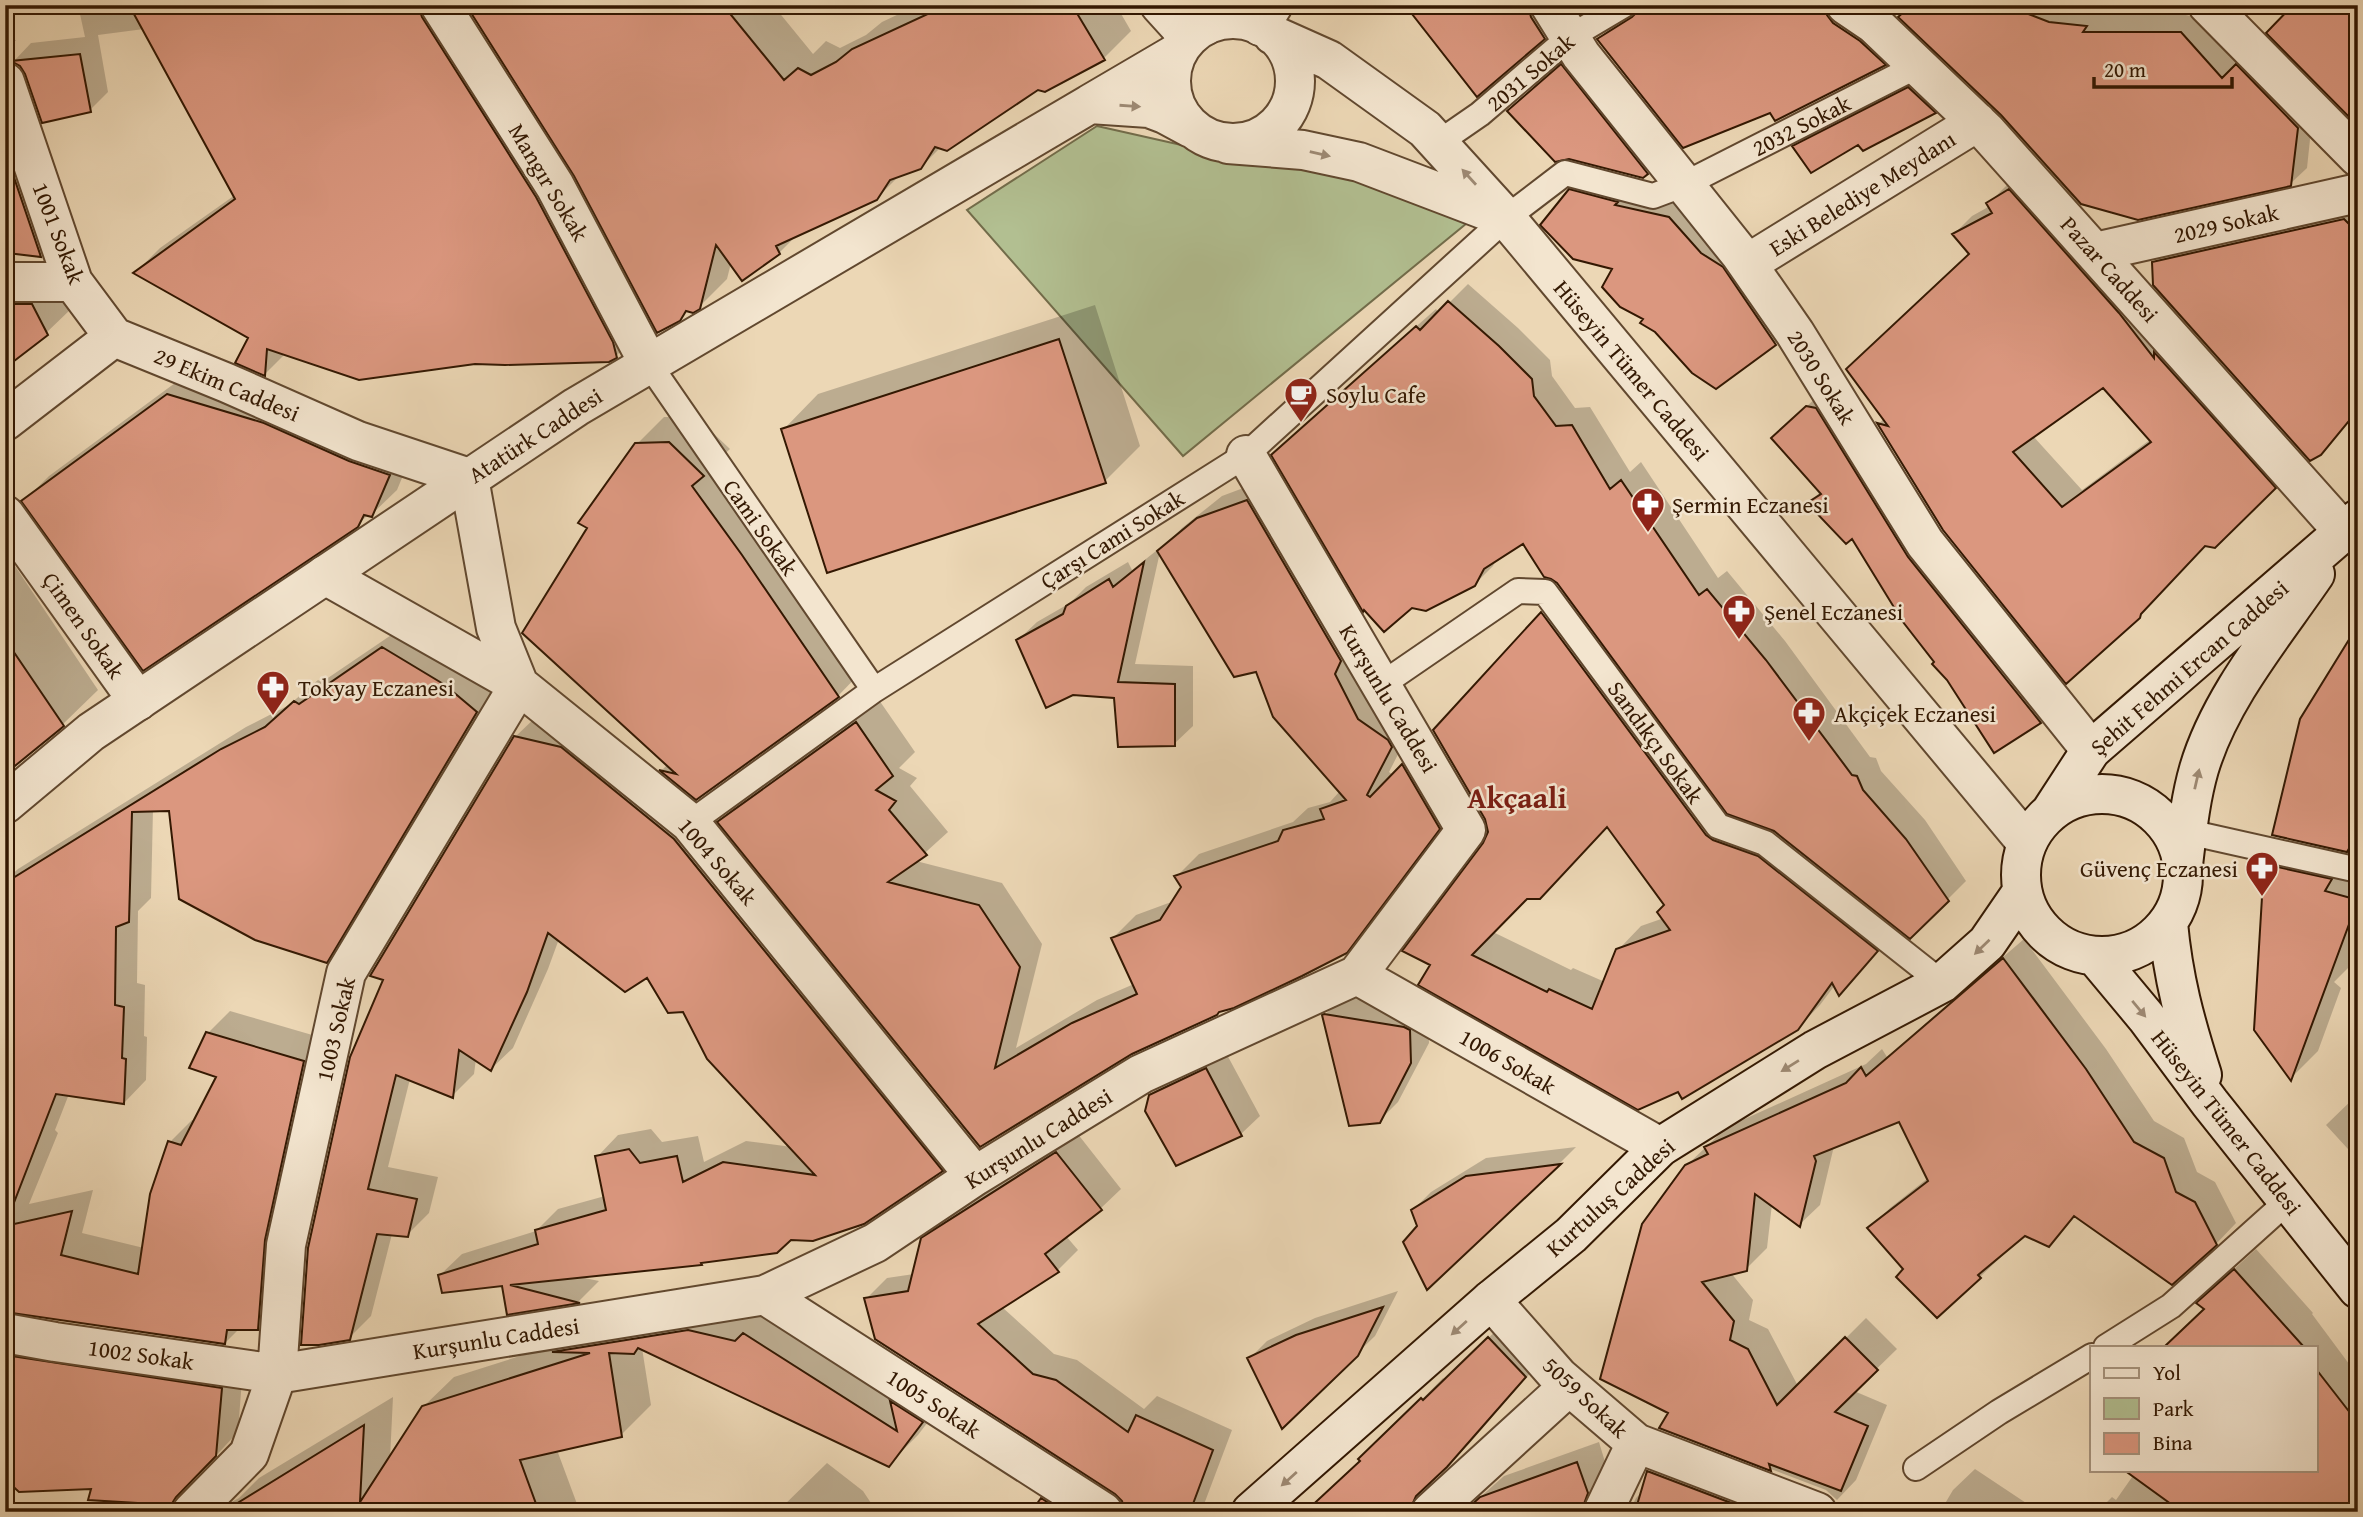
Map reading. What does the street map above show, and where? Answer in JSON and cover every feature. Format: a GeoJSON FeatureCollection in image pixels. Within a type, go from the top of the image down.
{"type":"FeatureCollection","features":[{"type":"Feature","properties":{"kind":"street","name":"Mangır Sokak"},"geometry":{"type":"LineString","coordinates":[[440,5],[555,186],[649,364]]}},
{"type":"Feature","properties":{"kind":"street"},"geometry":{"type":"LineString","coordinates":[[1160,5],[1281,42],[1291,60],[1295,80],[1292,100],[1282,118],[1268,133],[1248,141],[1228,144]]}},
{"type":"Feature","properties":{"kind":"street","name":"2030 Sokak"},"geometry":{"type":"LineString","coordinates":[[1550,5],[1581,55],[1747,264],[1795,333],[1925,543],[2091,750]]}},
{"type":"Feature","properties":{"kind":"street"},"geometry":{"type":"LineString","coordinates":[[2208,5],[2358,157]]}},
{"type":"Feature","properties":{"kind":"street","name":"Pazar Caddesi"},"geometry":{"type":"LineString","coordinates":[[1869,11],[1917,66],[1977,122],[2353,534]]}},
{"type":"Feature","properties":{"kind":"street","name":"Atatürk Caddesi"},"geometry":{"type":"LineString","coordinates":[[5,804],[91,732],[576,407],[1090,104],[1231,27]]}},
{"type":"Feature","properties":{"kind":"street"},"geometry":{"type":"LineString","coordinates":[[1191,128],[1178,112],[1171,93],[1171,72],[1231,27]]}},
{"type":"Feature","properties":{"kind":"street","name":"Hüseyin Tümer Caddesi"},"geometry":{"type":"LineString","coordinates":[[1231,27],[1338,66],[1425,129],[1506,218],[2038,829]]}},
{"type":"Feature","properties":{"kind":"street","name":"1001 Sokak"},"geometry":{"type":"LineString","coordinates":[[5,82],[73,282],[114,337]]}},
{"type":"Feature","properties":{"kind":"street"},"geometry":{"type":"LineString","coordinates":[[1090,104],[1149,108],[1209,139],[1228,144],[1303,150],[1359,162],[1506,218]]}},
{"type":"Feature","properties":{"kind":"street","name":"Eski Belediye Meydanı"},"geometry":{"type":"LineString","coordinates":[[1747,264],[1977,122]]}},
{"type":"Feature","properties":{"kind":"street","name":"2029 Sokak"},"geometry":{"type":"LineString","coordinates":[[2095,252],[2358,193]]}},
{"type":"Feature","properties":{"kind":"street"},"geometry":{"type":"LineString","coordinates":[[5,282],[73,282]]}},
{"type":"Feature","properties":{"kind":"street"},"geometry":{"type":"LineString","coordinates":[[5,421],[114,337]]}},
{"type":"Feature","properties":{"kind":"street","name":"29 Ekim Caddesi"},"geometry":{"type":"LineString","coordinates":[[114,337],[358,441],[469,478]]}},
{"type":"Feature","properties":{"kind":"street","name":"Kurşunlu Caddesi"},"geometry":{"type":"LineString","coordinates":[[277,1374],[765,1295],[875,1243],[975,1176],[1141,1074],[1357,975],[1466,830],[1246,455]]}},
{"type":"Feature","properties":{"kind":"street"},"geometry":{"type":"LineString","coordinates":[[469,478],[496,628],[519,685]]}},
{"type":"Feature","properties":{"kind":"street","name":"Çimen Sokak"},"geometry":{"type":"LineString","coordinates":[[5,515],[138,701]]}},
{"type":"Feature","properties":{"kind":"street","name":"Şehit Fehmi Ercan Caddesi"},"geometry":{"type":"LineString","coordinates":[[2038,829],[2091,750],[2353,534]]}},
{"type":"Feature","properties":{"kind":"street","name":"Şehit Fehmi Ercan Caddesi"},"geometry":{"type":"LineString","coordinates":[[2183,870],[2189,814],[2200,768],[2220,719],[2233,696],[2353,534]]}},
{"type":"Feature","properties":{"kind":"street","name":"1004 Sokak"},"geometry":{"type":"LineString","coordinates":[[325,575],[519,685],[690,823],[975,1176]]}},
{"type":"Feature","properties":{"kind":"street","name":"1003 Sokak"},"geometry":{"type":"LineString","coordinates":[[277,1374],[286,1245],[346,973],[519,685]]}},
{"type":"Feature","properties":{"kind":"street"},"geometry":{"type":"LineString","coordinates":[[2113,794],[2139,802],[2161,820],[2172,835],[2177,843],[2183,870],[2182,897],[2168,923],[2148,942],[2123,954],[2096,957],[2069,950],[2046,935],[2031,915],[2022,892],[2021,867],[2038,829],[2061,805],[2086,795],[2113,794]]}},
{"type":"Feature","properties":{"kind":"street","name":"Kurtuluş Caddesi"},"geometry":{"type":"LineString","coordinates":[[1251,1512],[1491,1300],[1571,1234],[1660,1147],[1815,1050],[1942,983],[1987,943],[2022,892]]}},
{"type":"Feature","properties":{"kind":"street"},"geometry":{"type":"LineString","coordinates":[[2168,923],[2171,963],[2180,1006],[2210,1103]]}},
{"type":"Feature","properties":{"kind":"street","name":"Hüseyin Tümer Caddesi"},"geometry":{"type":"LineString","coordinates":[[2096,957],[2358,1289]]}},
{"type":"Feature","properties":{"kind":"street","name":"1006 Sokak"},"geometry":{"type":"LineString","coordinates":[[1357,975],[1660,1147]]}},
{"type":"Feature","properties":{"kind":"street","name":"1005 Sokak"},"geometry":{"type":"LineString","coordinates":[[765,1295],[1104,1512]]}},
{"type":"Feature","properties":{"kind":"street","name":"5059 Sokak"},"geometry":{"type":"LineString","coordinates":[[1491,1300],[1569,1386],[1636,1443],[1817,1512]]}},
{"type":"Feature","properties":{"kind":"street","name":"1002 Sokak"},"geometry":{"type":"LineString","coordinates":[[5,1333],[277,1374]]}},
{"type":"Feature","properties":{"kind":"street"},"geometry":{"type":"LineString","coordinates":[[192,1512],[249,1454],[277,1374]]}},
{"type":"Feature","properties":{"kind":"street"},"geometry":{"type":"LineString","coordinates":[[1431,1512],[1569,1386]]}},
{"type":"Feature","properties":{"kind":"street"},"geometry":{"type":"LineString","coordinates":[[1603,1512],[1636,1443]]}},
{"type":"Feature","properties":{"kind":"lane","name":"2031 Sokak"},"geometry":{"type":"LineString","coordinates":[[1438,144],[1480,114],[1570,37],[1624,5]]}},
{"type":"Feature","properties":{"kind":"lane","name":"2032 Sokak"},"geometry":{"type":"LineString","coordinates":[[1506,218],[1565,173],[1653,196],[1685,184],[1917,66]]}},
{"type":"Feature","properties":{"kind":"lane","name":"Çarşı Cami Sokak"},"geometry":{"type":"LineString","coordinates":[[690,823],[873,690],[1246,455],[1506,218]]}},
{"type":"Feature","properties":{"kind":"lane","name":"Cami Sokak"},"geometry":{"type":"LineString","coordinates":[[649,364],[873,690]]}},
{"type":"Feature","properties":{"kind":"lane","name":"Sandıkçı Sokak"},"geometry":{"type":"LineString","coordinates":[[1381,685],[1518,591],[1545,592],[1718,826],[1765,843],[1942,983]]}},
{"type":"Feature","properties":{"kind":"lane"},"geometry":{"type":"LineString","coordinates":[[2188,832],[2358,870]]}},
{"type":"Feature","properties":{"kind":"lane"},"geometry":{"type":"LineString","coordinates":[[2108,1346],[2171,1306],[2288,1201]]}},
{"type":"Feature","properties":{"kind":"lane"},"geometry":{"type":"LineString","coordinates":[[1916,1468],[1999,1412],[2090,1357]]}},
{"type":"Feature","properties":{"kind":"green space"},"geometry":{"type":"Polygon","coordinates":[[[1097,126],[1217,153],[1291,162],[1372,183],[1467,223],[1183,456],[967,210],[1097,126]]]}},
{"type":"Feature","properties":{"kind":"building"},"geometry":{"type":"Polygon","coordinates":[[[129,5],[418,5],[422,17],[536,197],[613,342],[617,358],[609,362],[475,364],[359,380],[267,349],[265,376],[235,363],[248,338],[133,273],[235,199],[129,5]]]}},
{"type":"Feature","properties":{"kind":"building"},"geometry":{"type":"Polygon","coordinates":[[[466,5],[723,5],[784,80],[798,68],[811,75],[836,62],[852,49],[947,5],[1072,5],[1105,60],[1045,92],[1038,90],[947,151],[935,147],[921,169],[890,180],[877,200],[776,246],[780,254],[742,281],[716,245],[700,309],[693,313],[686,311],[680,321],[657,333],[574,176],[466,5]]]}},
{"type":"Feature","properties":{"kind":"building"},"geometry":{"type":"Polygon","coordinates":[[[1405,5],[1528,5],[1531,17],[1545,39],[1477,97],[1405,5]]]}},
{"type":"Feature","properties":{"kind":"building"},"geometry":{"type":"Polygon","coordinates":[[[1639,5],[1824,5],[1833,23],[1860,41],[1886,65],[1775,121],[1770,113],[1683,148],[1597,39],[1632,17],[1639,5]]]}},
{"type":"Feature","properties":{"kind":"building"},"geometry":{"type":"Polygon","coordinates":[[[1912,5],[2005,5],[2049,22],[2087,26],[2083,32],[2181,32],[2222,78],[2236,64],[2298,128],[2291,186],[2138,220],[2081,204],[2001,115],[1898,17],[1912,5]]]}},
{"type":"Feature","properties":{"kind":"building"},"geometry":{"type":"Polygon","coordinates":[[[2293,5],[2358,5],[2358,126],[2266,33],[2293,5]]]}},
{"type":"Feature","properties":{"kind":"building"},"geometry":{"type":"Polygon","coordinates":[[[80,54],[91,112],[42,123],[25,74],[20,66],[11,61],[80,54]]]}},
{"type":"Feature","properties":{"kind":"building"},"geometry":{"type":"Polygon","coordinates":[[[1561,64],[1648,174],[1643,178],[1569,159],[1555,162],[1507,111],[1561,64]]]}},
{"type":"Feature","properties":{"kind":"building"},"geometry":{"type":"Polygon","coordinates":[[[1908,87],[1936,113],[1863,151],[1858,145],[1811,173],[1792,146],[1908,87]]]}},
{"type":"Feature","properties":{"kind":"building"},"geometry":{"type":"Polygon","coordinates":[[[5,151],[41,257],[7,253],[10,260],[5,260],[5,151]]]}},
{"type":"Feature","properties":{"kind":"building"},"geometry":{"type":"Polygon","coordinates":[[[1569,189],[1618,202],[1615,205],[1669,217],[1701,253],[1723,267],[1776,345],[1716,389],[1692,373],[1655,332],[1640,323],[1643,319],[1620,307],[1602,287],[1612,269],[1573,259],[1540,225],[1569,189]]]}},
{"type":"Feature","properties":{"kind":"building"},"geometry":{"type":"Polygon","coordinates":[[[2009,189],[2119,313],[2154,358],[2154,352],[2276,488],[2215,548],[2205,546],[2140,618],[2066,684],[1943,530],[1877,423],[1888,426],[1846,369],[1969,254],[1952,234],[1992,213],[1986,203],[2009,189]],[[2103,388],[2013,452],[2062,507],[2151,442],[2103,388]]]}},
{"type":"Feature","properties":{"kind":"building"},"geometry":{"type":"Polygon","coordinates":[[[2344,219],[2358,233],[2358,410],[2321,455],[2310,461],[2153,285],[2152,262],[2344,219]]]}},
{"type":"Feature","properties":{"kind":"building"},"geometry":{"type":"Polygon","coordinates":[[[1448,301],[1532,379],[1534,396],[1556,426],[1572,425],[1610,489],[1621,480],[1699,595],[1707,589],[1766,660],[1852,775],[1857,776],[1863,790],[1906,839],[1949,901],[1910,939],[1774,831],[1727,814],[1557,583],[1544,577],[1523,544],[1484,569],[1475,586],[1426,611],[1412,608],[1384,632],[1364,610],[1363,612],[1271,455],[1416,326],[1420,330],[1448,301]]]}},
{"type":"Feature","properties":{"kind":"building"},"geometry":{"type":"Polygon","coordinates":[[[5,304],[32,304],[48,335],[5,368],[5,304]]]}},
{"type":"Feature","properties":{"kind":"building"},"geometry":{"type":"Polygon","coordinates":[[[1059,339],[1106,483],[827,573],[781,429],[1059,339]]]}},
{"type":"Feature","properties":{"kind":"building"},"geometry":{"type":"Polygon","coordinates":[[[167,394],[264,423],[349,461],[390,475],[372,517],[364,515],[358,527],[143,671],[21,501],[167,394]]]}},
{"type":"Feature","properties":{"kind":"building"},"geometry":{"type":"Polygon","coordinates":[[[1806,406],[1816,408],[1908,557],[2041,723],[1994,753],[1947,680],[1932,664],[1934,662],[1903,622],[1852,539],[1846,544],[1807,503],[1821,494],[1771,438],[1806,406]]]}},
{"type":"Feature","properties":{"kind":"building"},"geometry":{"type":"Polygon","coordinates":[[[669,442],[704,476],[692,486],[839,697],[696,800],[659,770],[676,774],[522,633],[587,528],[578,523],[635,443],[669,442]]]}},
{"type":"Feature","properties":{"kind":"building"},"geometry":{"type":"Polygon","coordinates":[[[1247,500],[1341,661],[1335,674],[1358,719],[1388,740],[1392,747],[1367,795],[1370,797],[1402,764],[1440,829],[1347,953],[1132,1054],[980,1147],[717,822],[856,722],[893,776],[876,790],[896,801],[889,810],[927,855],[888,882],[979,905],[1020,967],[995,1068],[1072,1023],[1137,994],[1111,938],[1160,920],[1181,887],[1174,876],[1278,841],[1283,830],[1324,819],[1320,809],[1346,800],[1273,717],[1256,672],[1234,677],[1157,551],[1197,518],[1247,500]]]}},
{"type":"Feature","properties":{"kind":"building"},"geometry":{"type":"Polygon","coordinates":[[[1144,562],[1118,682],[1175,684],[1175,746],[1118,747],[1114,698],[1073,695],[1046,708],[1016,640],[1063,614],[1066,606],[1109,579],[1113,587],[1144,562]]]}},
{"type":"Feature","properties":{"kind":"building"},"geometry":{"type":"Polygon","coordinates":[[[1541,612],[1706,835],[1758,856],[1878,951],[1839,996],[1832,983],[1798,1030],[1682,1099],[1678,1092],[1638,1110],[1418,985],[1430,965],[1402,951],[1483,843],[1488,832],[1485,819],[1433,730],[1541,612]],[[1607,827],[1540,899],[1527,899],[1472,955],[1547,992],[1549,989],[1592,1009],[1616,949],[1670,930],[1657,912],[1664,905],[1607,827]]]}},
{"type":"Feature","properties":{"kind":"building"},"geometry":{"type":"Polygon","coordinates":[[[2358,625],[2358,833],[2347,852],[2272,835],[2300,719],[2358,625]]]}},
{"type":"Feature","properties":{"kind":"building"},"geometry":{"type":"Polygon","coordinates":[[[5,639],[64,726],[5,774],[5,639]]]}},
{"type":"Feature","properties":{"kind":"building"},"geometry":{"type":"Polygon","coordinates":[[[382,647],[445,685],[477,712],[327,963],[255,940],[179,899],[169,811],[132,812],[129,922],[116,927],[115,1005],[124,1007],[124,1104],[56,1094],[8,1218],[5,1217],[5,883],[221,749],[265,727],[294,701],[299,704],[382,647]]]}},
{"type":"Feature","properties":{"kind":"building"},"geometry":{"type":"Polygon","coordinates":[[[514,736],[561,747],[674,839],[943,1171],[864,1224],[813,1241],[791,1240],[777,1253],[701,1263],[702,1265],[510,1285],[580,1303],[507,1315],[502,1286],[442,1293],[438,1275],[538,1244],[535,1230],[606,1210],[595,1156],[629,1149],[640,1163],[677,1156],[683,1182],[723,1162],[815,1175],[707,1059],[683,1012],[668,1013],[647,978],[625,992],[548,933],[527,992],[491,1071],[459,1050],[453,1098],[396,1075],[368,1189],[417,1199],[408,1237],[377,1234],[350,1340],[301,1345],[308,1248],[350,1057],[383,980],[370,976],[514,736]]]}},
{"type":"Feature","properties":{"kind":"building"},"geometry":{"type":"Polygon","coordinates":[[[2264,864],[2332,879],[2325,891],[2358,900],[2291,1081],[2254,1030],[2264,864]]]}},
{"type":"Feature","properties":{"kind":"building"},"geometry":{"type":"Polygon","coordinates":[[[2003,958],[2086,1069],[2134,1142],[2164,1158],[2176,1192],[2195,1202],[2217,1245],[2172,1285],[2074,1216],[2049,1247],[2025,1236],[1978,1275],[1981,1278],[1937,1318],[1896,1277],[1903,1269],[1867,1228],[1928,1181],[1899,1122],[1814,1156],[1816,1161],[1800,1227],[1755,1194],[1747,1271],[1702,1282],[1734,1321],[1730,1340],[1748,1349],[1777,1405],[1845,1337],[1878,1370],[1835,1412],[1868,1426],[1841,1491],[1769,1464],[1771,1471],[1659,1428],[1668,1413],[1600,1379],[1642,1224],[1685,1165],[1708,1154],[1704,1147],[1846,1083],[1861,1067],[1866,1076],[2003,958]]]}},
{"type":"Feature","properties":{"kind":"building"},"geometry":{"type":"Polygon","coordinates":[[[1322,1015],[1410,1030],[1411,1063],[1380,1123],[1349,1126],[1322,1015]]]}},
{"type":"Feature","properties":{"kind":"building"},"geometry":{"type":"Polygon","coordinates":[[[206,1032],[304,1061],[265,1240],[258,1330],[227,1330],[225,1344],[5,1312],[5,1226],[72,1211],[61,1255],[138,1274],[150,1194],[168,1141],[181,1145],[216,1077],[189,1068],[206,1032]]]}},
{"type":"Feature","properties":{"kind":"building"},"geometry":{"type":"Polygon","coordinates":[[[1206,1068],[1242,1136],[1176,1166],[1145,1111],[1149,1095],[1206,1068]]]}},
{"type":"Feature","properties":{"kind":"building"},"geometry":{"type":"Polygon","coordinates":[[[1056,1152],[1102,1210],[1045,1254],[1059,1272],[978,1324],[1033,1374],[1056,1380],[1128,1432],[1136,1415],[1213,1450],[1190,1512],[1125,1512],[1122,1501],[1115,1494],[875,1339],[864,1298],[908,1291],[921,1238],[1056,1152]]]}},
{"type":"Feature","properties":{"kind":"building"},"geometry":{"type":"Polygon","coordinates":[[[1561,1164],[1427,1290],[1403,1242],[1417,1226],[1411,1210],[1466,1176],[1561,1164]]]}},
{"type":"Feature","properties":{"kind":"building"},"geometry":{"type":"Polygon","coordinates":[[[2234,1269],[2303,1346],[2165,1346],[2204,1309],[2196,1303],[2234,1269]]]}},
{"type":"Feature","properties":{"kind":"building"},"geometry":{"type":"Polygon","coordinates":[[[1383,1307],[1358,1356],[1282,1429],[1247,1358],[1296,1335],[1383,1307]]]}},
{"type":"Feature","properties":{"kind":"building"},"geometry":{"type":"Polygon","coordinates":[[[688,1330],[735,1341],[743,1333],[897,1431],[890,1401],[923,1422],[889,1467],[638,1348],[634,1354],[609,1353],[622,1437],[520,1460],[539,1512],[223,1512],[364,1425],[360,1502],[422,1406],[590,1353],[552,1352],[688,1330]]]}},
{"type":"Feature","properties":{"kind":"building"},"geometry":{"type":"Polygon","coordinates":[[[1488,1337],[1526,1377],[1447,1467],[1416,1496],[1409,1512],[1305,1512],[1360,1461],[1358,1459],[1421,1398],[1423,1400],[1488,1337]]]}},
{"type":"Feature","properties":{"kind":"building"},"geometry":{"type":"Polygon","coordinates":[[[5,1355],[222,1388],[216,1456],[171,1505],[88,1500],[91,1489],[19,1492],[5,1479],[5,1355]]]}},
{"type":"Feature","properties":{"kind":"building"},"geometry":{"type":"Polygon","coordinates":[[[2318,1372],[2358,1423],[2358,1512],[2182,1512],[2127,1472],[2318,1472],[2318,1372]]]}},
{"type":"Feature","properties":{"kind":"building"},"geometry":{"type":"Polygon","coordinates":[[[1577,1462],[1588,1493],[1581,1512],[1464,1512],[1480,1497],[1577,1462]]]}},
{"type":"Feature","properties":{"kind":"building"},"geometry":{"type":"Polygon","coordinates":[[[1647,1471],[1755,1512],[1635,1512],[1647,1471]]]}},
{"type":"Feature","properties":{"kind":"building"},"geometry":{"type":"Polygon","coordinates":[[[1041,1498],[1062,1512],[1031,1512],[1041,1498]]]}},
{"type":"Feature","properties":{"kind":"place","name":"Soylu Cafe"},"geometry":{"type":"Point","coordinates":[1301,424]}},
{"type":"Feature","properties":{"kind":"place","name":"Şermin Eczanesi"},"geometry":{"type":"Point","coordinates":[1648,534]}},
{"type":"Feature","properties":{"kind":"place","name":"Şenel Eczanesi"},"geometry":{"type":"Point","coordinates":[1739,641]}},
{"type":"Feature","properties":{"kind":"place","name":"Tokyay Eczanesi"},"geometry":{"type":"Point","coordinates":[273,717]}},
{"type":"Feature","properties":{"kind":"place","name":"Akçiçek Eczanesi"},"geometry":{"type":"Point","coordinates":[1809,743]}},
{"type":"Feature","properties":{"kind":"place","name":"Güvenç Eczanesi"},"geometry":{"type":"Point","coordinates":[2262,898]}},
{"type":"Feature","properties":{"kind":"district","name":"Akçaali"},"geometry":{"type":"Point","coordinates":[1517,797]}}]}
